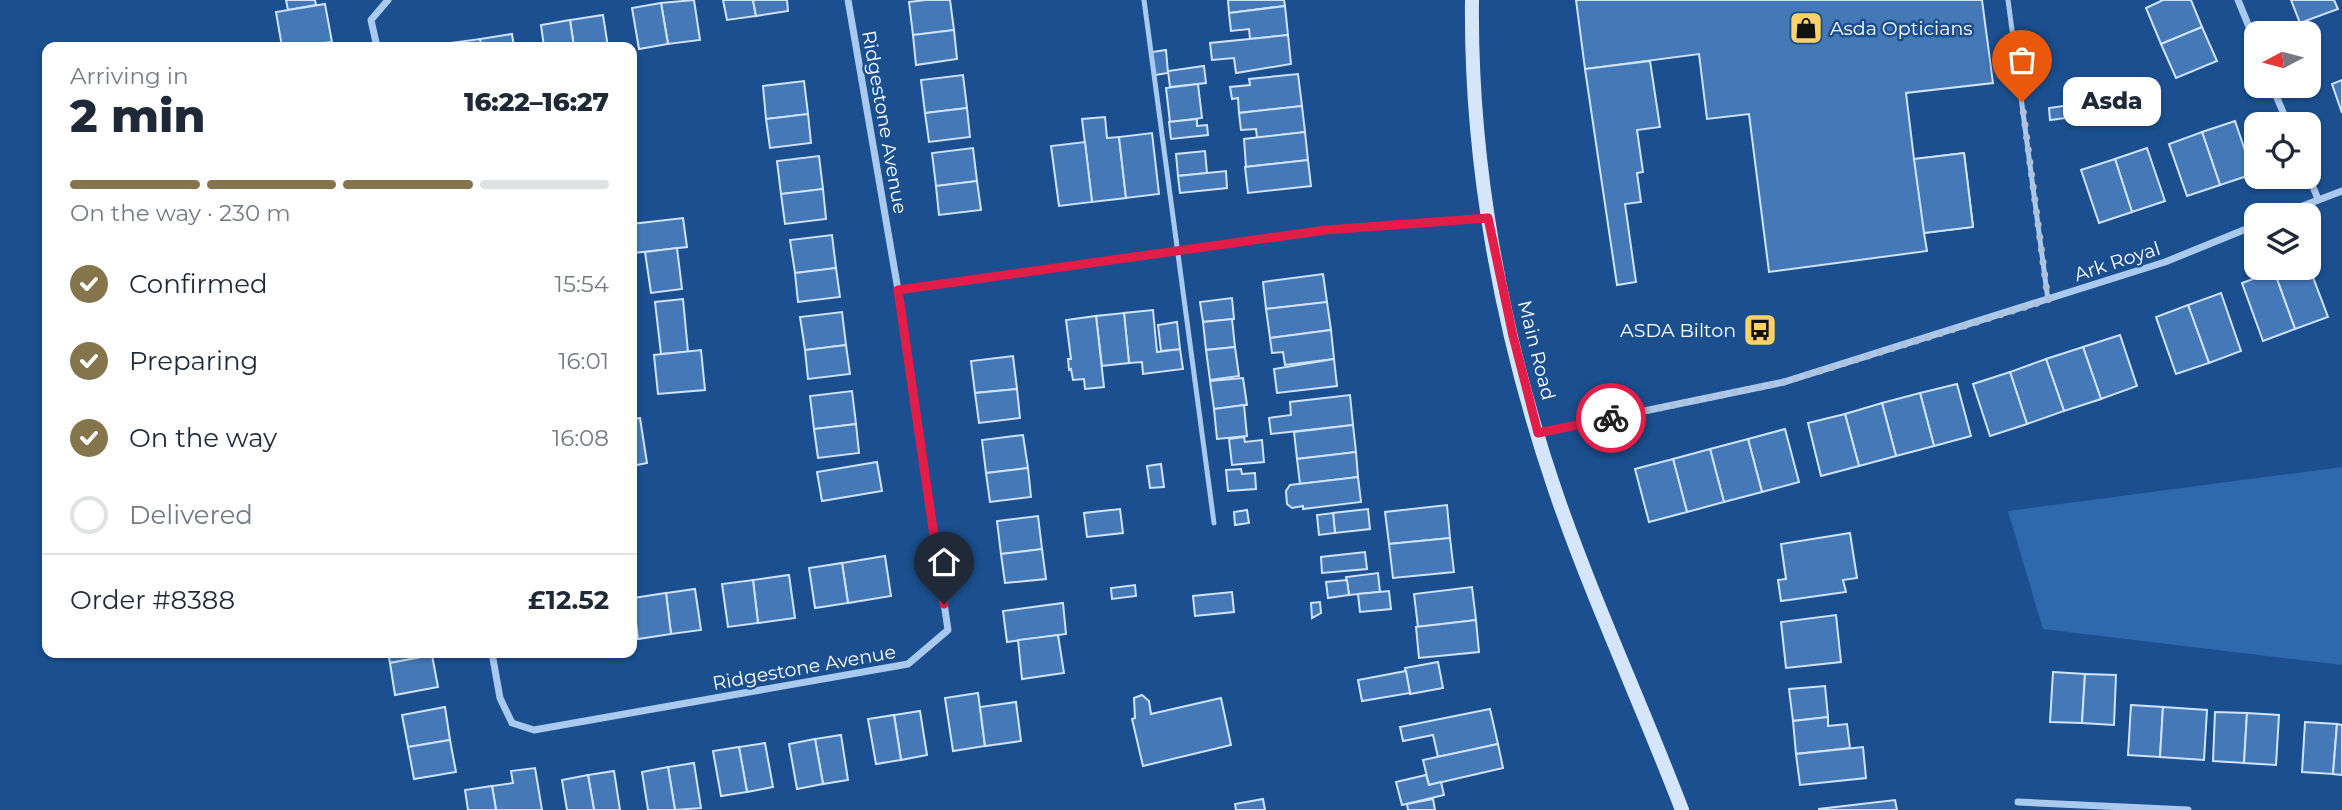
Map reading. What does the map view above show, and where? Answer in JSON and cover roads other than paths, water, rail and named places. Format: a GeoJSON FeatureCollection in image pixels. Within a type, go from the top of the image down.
{"type":"FeatureCollection","features":[{"type":"Feature","properties":{"kind":"main road","name":"Main Road"},"geometry":{"type":"LineString","coordinates":[[1472,0],[1474,78],[1488,218],[1513,336],[1538,433],[1578,551],[1682,810]]}},
{"type":"Feature","properties":{"kind":"street"},"geometry":{"type":"LineString","coordinates":[[376,42],[371,20],[388,0]]}},
{"type":"Feature","properties":{"kind":"street","name":"Ridgestone Avenue"},"geometry":{"type":"LineString","coordinates":[[493,658],[500,698],[512,723],[534,730],[908,664],[948,630],[898,290],[848,0]]}},
{"type":"Feature","properties":{"kind":"street"},"geometry":{"type":"LineString","coordinates":[[2238,0],[2247,21]]}},
{"type":"Feature","properties":{"kind":"street"},"geometry":{"type":"LineString","coordinates":[[2314,189],[2318,199]]}},
{"type":"Feature","properties":{"kind":"street"},"geometry":{"type":"LineString","coordinates":[[2308,203],[2342,191]]}},
{"type":"Feature","properties":{"kind":"street"},"geometry":{"type":"LineString","coordinates":[[898,290],[1326,230],[1488,218]]}},
{"type":"Feature","properties":{"kind":"street","name":"Ark Royal"},"geometry":{"type":"LineString","coordinates":[[1538,433],[1784,382],[2165,262],[2244,230]]}},
{"type":"Feature","properties":{"kind":"street"},"geometry":{"type":"LineString","coordinates":[[2018,802],[2086,808],[2188,810]]}},
{"type":"Feature","properties":{"kind":"lane"},"geometry":{"type":"LineString","coordinates":[[1144,0],[1214,523]]}},
{"type":"Feature","properties":{"kind":"lane"},"geometry":{"type":"LineString","coordinates":[[2008,0],[2048,300]]}},
{"type":"Feature","properties":{"kind":"place","name":"Asda Opticians"},"geometry":{"type":"Point","coordinates":[1806,28]}},
{"type":"Feature","properties":{"kind":"place","name":"Asda"},"geometry":{"type":"Point","coordinates":[2022,102]}},
{"type":"Feature","properties":{"kind":"place","name":"ASDA Bilton"},"geometry":{"type":"Point","coordinates":[1760,330]}}]}
